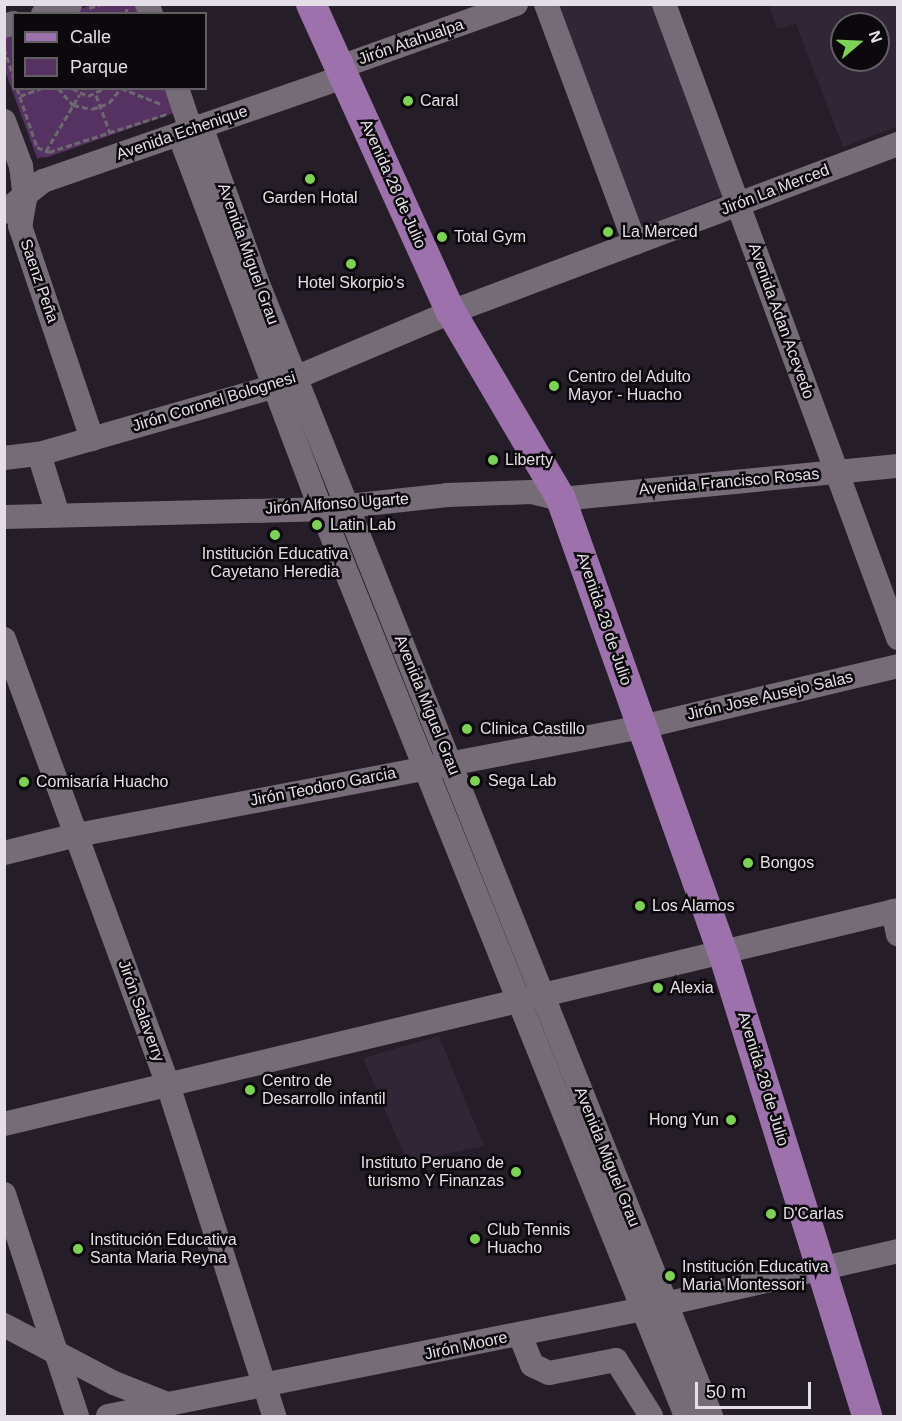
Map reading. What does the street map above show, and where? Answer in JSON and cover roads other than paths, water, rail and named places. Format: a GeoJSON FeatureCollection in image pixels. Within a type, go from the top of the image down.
{"type":"FeatureCollection","features":[{"type":"Feature","properties":{"kind":"main road","name":"Avenida 28 de Julio"},"geometry":{"type":"LineString","coordinates":[[310,4],[451,312],[561,499],[723,953],[867,1416]]}},
{"type":"Feature","properties":{"kind":"street"},"geometry":{"type":"LineString","coordinates":[[48,12],[70,4]]}},
{"type":"Feature","properties":{"kind":"street","name":"Jirón Atahualpa"},"geometry":{"type":"LineString","coordinates":[[342,72],[516,4]]}},
{"type":"Feature","properties":{"kind":"street"},"geometry":{"type":"LineString","coordinates":[[546,4],[634,243]]}},
{"type":"Feature","properties":{"kind":"street","name":"Avenida Adan Acevedo"},"geometry":{"type":"LineString","coordinates":[[664,4],[897,638]]}},
{"type":"Feature","properties":{"kind":"street","name":"Avenida Echenique"},"geometry":{"type":"LineString","coordinates":[[4,212],[15,200],[43,181],[190,130],[342,72]]}},
{"type":"Feature","properties":{"kind":"street","name":"Avenida Miguel Grau"},"geometry":{"type":"LineString","coordinates":[[178,90],[190,130],[286,382],[347,507],[543,997],[654,1307],[686,1416]]}},
{"type":"Feature","properties":{"kind":"street","name":"Saenz Peña"},"geometry":{"type":"LineString","coordinates":[[4,121],[21,166],[15,200],[20,226],[92,439]]}},
{"type":"Feature","properties":{"kind":"street","name":"Jirón La Merced"},"geometry":{"type":"LineString","coordinates":[[451,312],[897,144]]}},
{"type":"Feature","properties":{"kind":"street","name":"Jirón Coronel Bolognesi"},"geometry":{"type":"LineString","coordinates":[[4,458],[39,454],[286,382],[451,312]]}},
{"type":"Feature","properties":{"kind":"street","name":"Avenida Miguel Grau"},"geometry":{"type":"LineString","coordinates":[[286,382],[321,509],[518,1003],[654,1307],[711,1416]]}},
{"type":"Feature","properties":{"kind":"street"},"geometry":{"type":"LineString","coordinates":[[39,454],[58,515]]}},
{"type":"Feature","properties":{"kind":"street","name":"Avenida Francisco Rosas"},"geometry":{"type":"LineString","coordinates":[[561,499],[897,466]]}},
{"type":"Feature","properties":{"kind":"street","name":"Jirón Alfonso Ugarte"},"geometry":{"type":"LineString","coordinates":[[4,517],[321,509],[447,495],[532,492],[561,499]]}},
{"type":"Feature","properties":{"kind":"street","name":"Jirón Salaverry"},"geometry":{"type":"LineString","coordinates":[[4,639],[168,1085],[274,1416]]}},
{"type":"Feature","properties":{"kind":"street","name":"Jirón Jose Ausejo Salas"},"geometry":{"type":"LineString","coordinates":[[642,727],[897,666]]}},
{"type":"Feature","properties":{"kind":"street","name":"Jirón Teodoro Garcia"},"geometry":{"type":"LineString","coordinates":[[4,853],[77,835],[449,761],[642,727]]}},
{"type":"Feature","properties":{"kind":"street"},"geometry":{"type":"LineString","coordinates":[[4,1124],[723,953],[896,918]]}},
{"type":"Feature","properties":{"kind":"street"},"geometry":{"type":"LineString","coordinates":[[4,1194],[54,1352],[77,1416]]}},
{"type":"Feature","properties":{"kind":"street","name":"Jirón Moore"},"geometry":{"type":"LineString","coordinates":[[108,1416],[165,1403],[264,1387],[654,1307],[897,1251]]}},
{"type":"Feature","properties":{"kind":"street"},"geometry":{"type":"LineString","coordinates":[[4,1325],[54,1352],[165,1403]]}},
{"type":"Feature","properties":{"kind":"street"},"geometry":{"type":"LineString","coordinates":[[520,1335],[532,1365],[549,1373],[616,1360],[651,1416]]}},
{"type":"Feature","properties":{"kind":"place","name":"Caral"},"geometry":{"type":"Point","coordinates":[408,101]}},
{"type":"Feature","properties":{"kind":"place","name":"Garden Hotal"},"geometry":{"type":"Point","coordinates":[310,179]}},
{"type":"Feature","properties":{"kind":"place","name":"La Merced"},"geometry":{"type":"Point","coordinates":[608,232]}},
{"type":"Feature","properties":{"kind":"place","name":"Total Gym"},"geometry":{"type":"Point","coordinates":[442,237]}},
{"type":"Feature","properties":{"kind":"place","name":"Hotel Skorpio's"},"geometry":{"type":"Point","coordinates":[351,264]}},
{"type":"Feature","properties":{"kind":"place","name":"Centro del Adulto Mayor - Huacho"},"geometry":{"type":"Point","coordinates":[554,386]}},
{"type":"Feature","properties":{"kind":"place","name":"Liberty"},"geometry":{"type":"Point","coordinates":[493,460]}},
{"type":"Feature","properties":{"kind":"place","name":"Latin Lab"},"geometry":{"type":"Point","coordinates":[317,525]}},
{"type":"Feature","properties":{"kind":"place","name":"Institución Educativa Cayetano Heredia"},"geometry":{"type":"Point","coordinates":[275,535]}},
{"type":"Feature","properties":{"kind":"place","name":"Clinica Castillo"},"geometry":{"type":"Point","coordinates":[467,729]}},
{"type":"Feature","properties":{"kind":"place","name":"Sega Lab"},"geometry":{"type":"Point","coordinates":[475,781]}},
{"type":"Feature","properties":{"kind":"place","name":"Comisaría Huacho"},"geometry":{"type":"Point","coordinates":[24,782]}},
{"type":"Feature","properties":{"kind":"place","name":"Bongos"},"geometry":{"type":"Point","coordinates":[748,863]}},
{"type":"Feature","properties":{"kind":"place","name":"Los Alamos"},"geometry":{"type":"Point","coordinates":[640,906]}},
{"type":"Feature","properties":{"kind":"place","name":"Alexia"},"geometry":{"type":"Point","coordinates":[658,988]}},
{"type":"Feature","properties":{"kind":"place","name":"Centro de Desarrollo infantil"},"geometry":{"type":"Point","coordinates":[250,1090]}},
{"type":"Feature","properties":{"kind":"place","name":"Hong Yun"},"geometry":{"type":"Point","coordinates":[731,1120]}},
{"type":"Feature","properties":{"kind":"place","name":"Instituto Peruano de turismo Y Finanzas"},"geometry":{"type":"Point","coordinates":[516,1172]}},
{"type":"Feature","properties":{"kind":"place","name":"D'Carlas"},"geometry":{"type":"Point","coordinates":[771,1214]}},
{"type":"Feature","properties":{"kind":"place","name":"Club Tennis Huacho"},"geometry":{"type":"Point","coordinates":[475,1239]}},
{"type":"Feature","properties":{"kind":"place","name":"Institución Educativa Santa Maria Reyna"},"geometry":{"type":"Point","coordinates":[78,1249]}},
{"type":"Feature","properties":{"kind":"place","name":"Institución Educativa Maria Montessori"},"geometry":{"type":"Point","coordinates":[670,1276]}}]}
